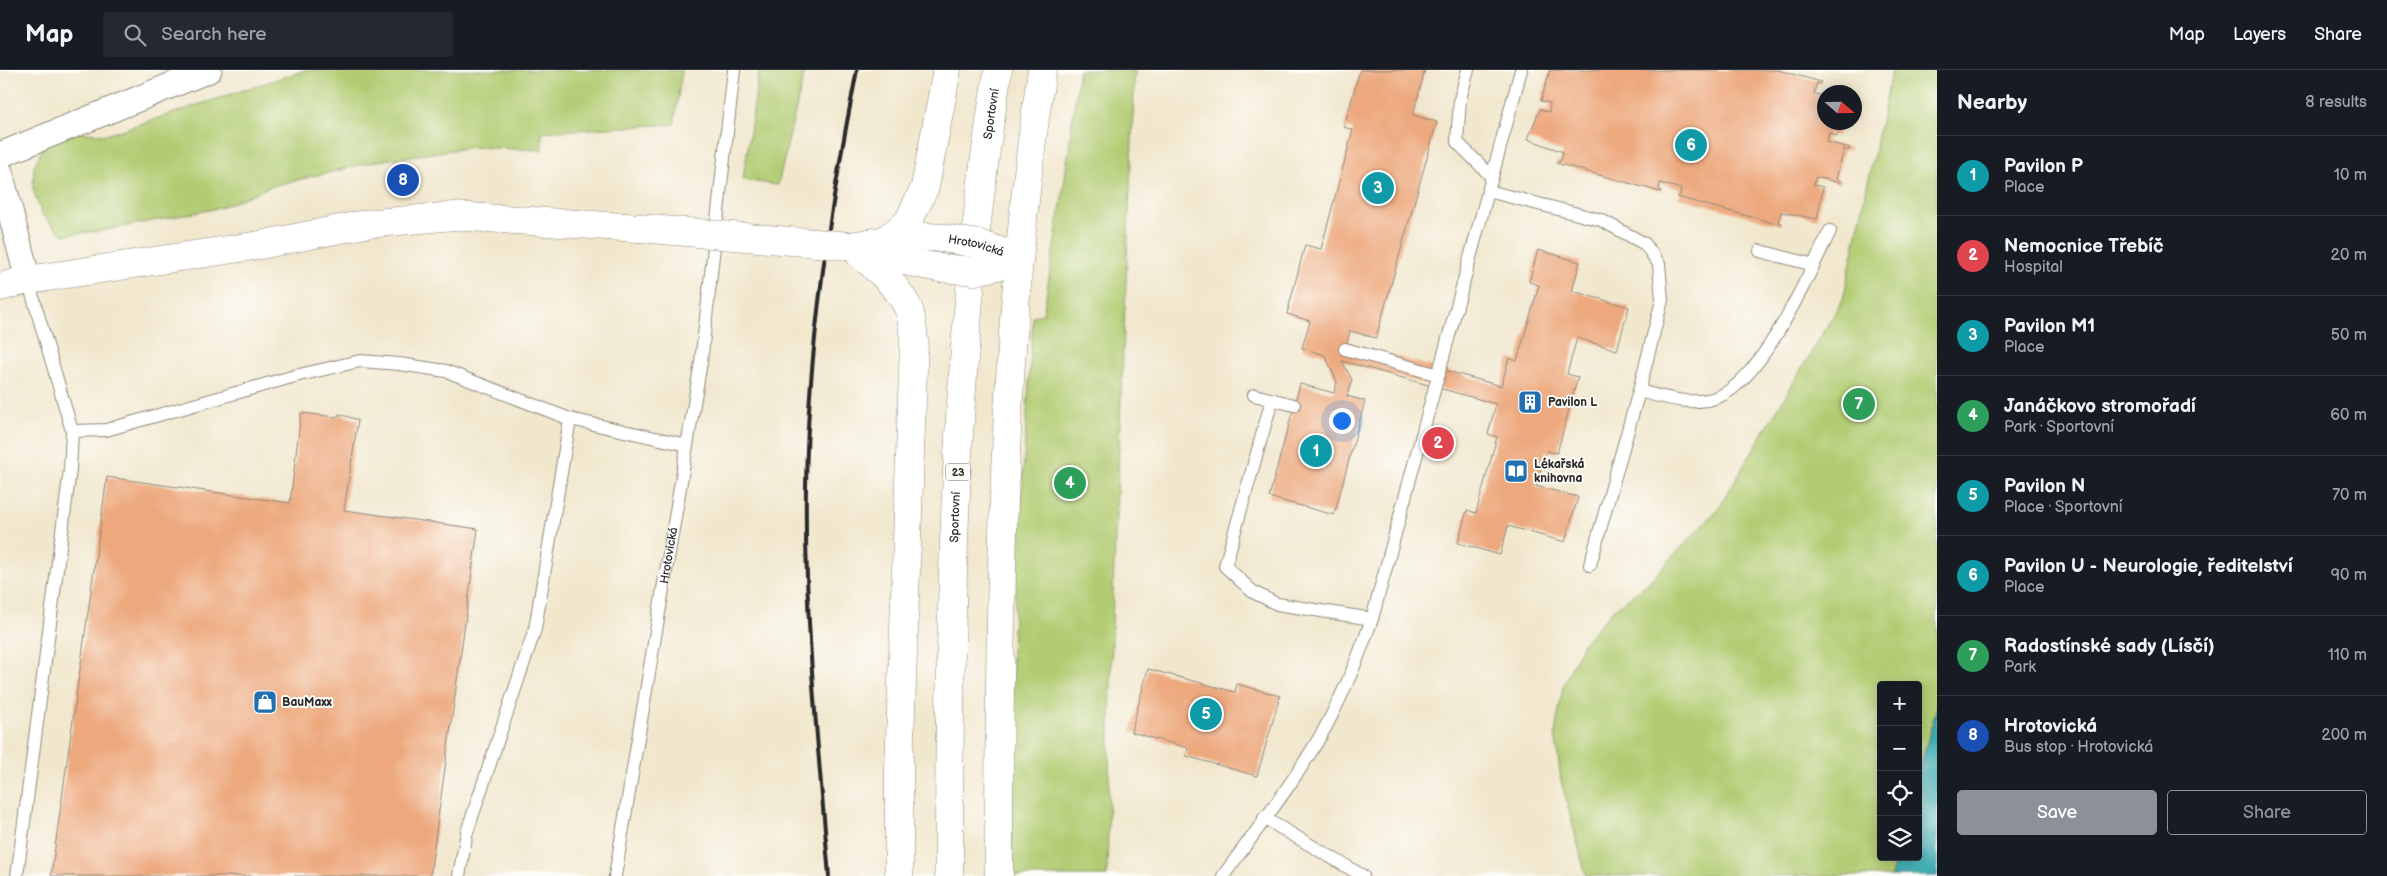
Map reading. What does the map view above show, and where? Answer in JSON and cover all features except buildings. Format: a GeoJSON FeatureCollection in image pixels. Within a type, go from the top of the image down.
{"type":"FeatureCollection","features":[{"type":"Feature","properties":{"kind":"main road"},"geometry":{"type":"LineString","coordinates":[[888,238],[908,222],[925,187],[947,70]]}},
{"type":"Feature","properties":{"kind":"main road","name":"Sportovní"},"geometry":{"type":"LineString","coordinates":[[949,876],[950,718],[962,384],[968,297],[987,134],[998,70]]}},
{"type":"Feature","properties":{"kind":"main road"},"geometry":{"type":"LineString","coordinates":[[999,876],[1007,259],[1031,145],[1042,70]]}},
{"type":"Feature","properties":{"kind":"main road","name":"Hrotovická"},"geometry":{"type":"LineString","coordinates":[[0,288],[28,280],[260,245],[365,224],[454,216],[639,228],[850,246],[886,257],[940,268],[975,271],[1007,259]]}},
{"type":"Feature","properties":{"kind":"main road","name":"Hrotovická"},"geometry":{"type":"LineString","coordinates":[[850,246],[888,238],[911,236],[943,238],[961,240],[1007,259]]}},
{"type":"Feature","properties":{"kind":"main road"},"geometry":{"type":"LineString","coordinates":[[850,246],[886,277],[899,294],[909,311],[914,342],[899,768],[899,876]]}},
{"type":"Feature","properties":{"kind":"street"},"geometry":{"type":"LineString","coordinates":[[0,154],[209,70]]}},
{"type":"Feature","properties":{"kind":"street"},"geometry":{"type":"LineString","coordinates":[[0,172],[28,280]]}},
{"type":"Feature","properties":{"kind":"lane","name":"Hrotovická"},"geometry":{"type":"LineString","coordinates":[[615,876],[701,362],[734,70]]}},
{"type":"Feature","properties":{"kind":"lane"},"geometry":{"type":"LineString","coordinates":[[1468,70],[1460,99],[1457,142],[1492,177]]}},
{"type":"Feature","properties":{"kind":"lane"},"geometry":{"type":"LineString","coordinates":[[1223,876],[1325,728],[1359,658],[1372,619],[1439,375],[1520,70]]}},
{"type":"Feature","properties":{"kind":"lane"},"geometry":{"type":"LineString","coordinates":[[1488,191],[1601,220],[1645,244],[1659,264],[1662,300],[1639,391],[1590,564]]}},
{"type":"Feature","properties":{"kind":"lane"},"geometry":{"type":"LineString","coordinates":[[1639,391],[1685,402],[1718,397],[1746,376],[1792,310],[1830,232]]}},
{"type":"Feature","properties":{"kind":"lane"},"geometry":{"type":"LineString","coordinates":[[1760,252],[1814,265]]}},
{"type":"Feature","properties":{"kind":"lane"},"geometry":{"type":"LineString","coordinates":[[17,876],[70,470],[72,431],[28,280]]}},
{"type":"Feature","properties":{"kind":"lane"},"geometry":{"type":"LineString","coordinates":[[1345,349],[1439,375]]}},
{"type":"Feature","properties":{"kind":"lane"},"geometry":{"type":"LineString","coordinates":[[72,431],[106,430],[295,376],[360,361],[399,364],[446,371],[570,418],[687,445]]}},
{"type":"Feature","properties":{"kind":"lane"},"geometry":{"type":"LineString","coordinates":[[1254,395],[1294,406]]}},
{"type":"Feature","properties":{"kind":"lane"},"geometry":{"type":"LineString","coordinates":[[1272,400],[1225,566],[1253,592],[1277,604],[1372,619]]}},
{"type":"Feature","properties":{"kind":"lane"},"geometry":{"type":"LineString","coordinates":[[459,876],[467,832],[535,629],[570,418]]}},
{"type":"Feature","properties":{"kind":"lane"},"geometry":{"type":"LineString","coordinates":[[1264,818],[1363,876]]}},
{"type":"Feature","properties":{"kind":"green space"},"geometry":{"type":"Polygon","coordinates":[[[305,70],[682,70],[674,124],[542,132],[542,150],[473,147],[377,161],[272,186],[219,208],[101,231],[63,235],[42,215],[33,189],[34,166],[46,142],[76,132],[106,135],[305,70]]]}},
{"type":"Feature","properties":{"kind":"green space"},"geometry":{"type":"Polygon","coordinates":[[[759,70],[805,70],[778,185],[743,180],[759,70]]]}},
{"type":"Feature","properties":{"kind":"green space"},"geometry":{"type":"Polygon","coordinates":[[[1079,70],[1135,70],[1113,588],[1107,876],[1012,876],[1012,650],[1033,316],[1043,314],[1064,185],[1079,70]]]}},
{"type":"Feature","properties":{"kind":"green space"},"geometry":{"type":"Polygon","coordinates":[[[1892,70],[1937,70],[1937,706],[1922,760],[1922,681],[1877,681],[1877,861],[1895,861],[1891,876],[1586,876],[1561,780],[1555,733],[1563,686],[1583,643],[1612,611],[1648,583],[1718,509],[1843,299],[1892,70]]]}},
{"type":"Feature","properties":{"kind":"water"},"geometry":{"type":"Polygon","coordinates":[[[1937,706],[1937,876],[1891,876],[1895,861],[1922,861],[1922,760],[1937,706]]]}},
{"type":"Feature","properties":{"kind":"railway"},"geometry":{"type":"LineString","coordinates":[[829,876],[809,632],[806,486],[811,381],[822,277],[838,173],[857,70]]}},
{"type":"Feature","properties":{"kind":"place","name":"Pavilon U - Neurologie, ředitelství"},"geometry":{"type":"Point","coordinates":[1691,145]}},
{"type":"Feature","properties":{"kind":"place","name":"Hrotovická"},"geometry":{"type":"Point","coordinates":[403,180]}},
{"type":"Feature","properties":{"kind":"place","name":"Pavilon M1"},"geometry":{"type":"Point","coordinates":[1378,188]}},
{"type":"Feature","properties":{"kind":"place","name":"Pavilon L"},"geometry":{"type":"Point","coordinates":[1530,402]}},
{"type":"Feature","properties":{"kind":"place","name":"Radostínské sady (Lísčí)"},"geometry":{"type":"Point","coordinates":[1859,404]}},
{"type":"Feature","properties":{"kind":"place","name":"Nemocnice Třebíč"},"geometry":{"type":"Point","coordinates":[1438,443]}},
{"type":"Feature","properties":{"kind":"place","name":"Pavilon P"},"geometry":{"type":"Point","coordinates":[1316,451]}},
{"type":"Feature","properties":{"kind":"place","name":"Lékařská knihovna"},"geometry":{"type":"Point","coordinates":[1516,471]}},
{"type":"Feature","properties":{"kind":"place","name":"Janáčkovo stromořadí"},"geometry":{"type":"Point","coordinates":[1070,483]}},
{"type":"Feature","properties":{"kind":"place","name":"BauMaxx"},"geometry":{"type":"Point","coordinates":[265,702]}},
{"type":"Feature","properties":{"kind":"place","name":"Pavilon N"},"geometry":{"type":"Point","coordinates":[1206,714]}}]}
